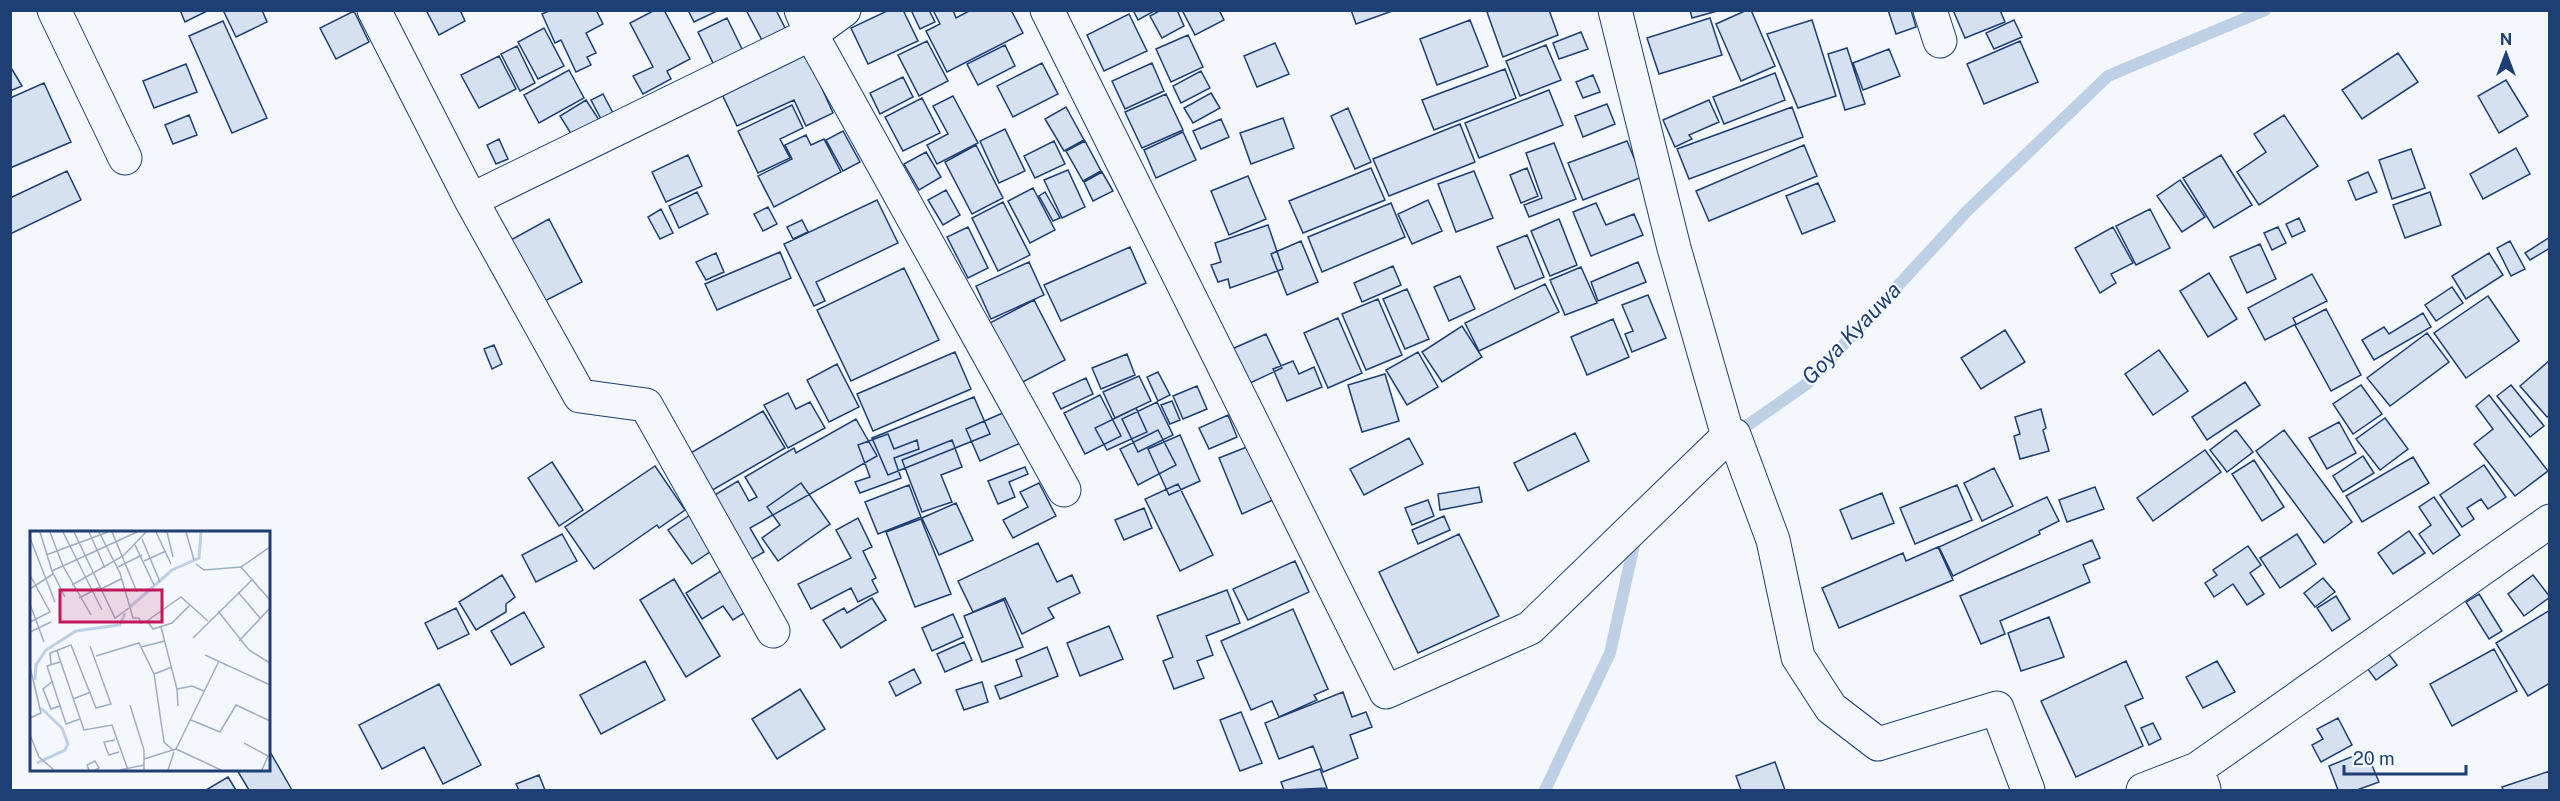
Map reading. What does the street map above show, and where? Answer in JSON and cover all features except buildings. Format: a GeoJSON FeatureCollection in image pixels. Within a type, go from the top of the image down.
{"type":"FeatureCollection","features":[{"type":"Feature","properties":{"kind":"street"},"geometry":{"type":"LineString","coordinates":[[54,10],[125,158]]}},
{"type":"Feature","properties":{"kind":"street"},"geometry":{"type":"LineString","coordinates":[[374,10],[471,201],[580,396],[646,405],[773,631]]}},
{"type":"Feature","properties":{"kind":"street"},"geometry":{"type":"LineString","coordinates":[[471,201],[806,22],[844,10]]}},
{"type":"Feature","properties":{"kind":"street"},"geometry":{"type":"LineString","coordinates":[[1047,10],[1386,692],[1530,628],[1728,436],[1734,435],[1773,540],[1798,657],[1831,708],[1878,744],[1997,708],[2028,790]]}},
{"type":"Feature","properties":{"kind":"street"},"geometry":{"type":"LineString","coordinates":[[1615,10],[1674,248],[1728,436]]}},
{"type":"Feature","properties":{"kind":"street"},"geometry":{"type":"LineString","coordinates":[[806,22],[1064,490]]}},
{"type":"Feature","properties":{"kind":"street"},"geometry":{"type":"LineString","coordinates":[[2143,790],[2200,780],[2550,521]]}},
{"type":"Feature","properties":{"kind":"waterway","name":"Goya Kyauwa"},"geometry":{"type":"LineString","coordinates":[[1735,434],[1808,383],[1967,211],[2108,76],[2265,10]]}},
{"type":"Feature","properties":{"kind":"waterway","name":"Goya Kyauwa"},"geometry":{"type":"LineString","coordinates":[[1545,790],[1610,653],[1636,536]]}}]}
